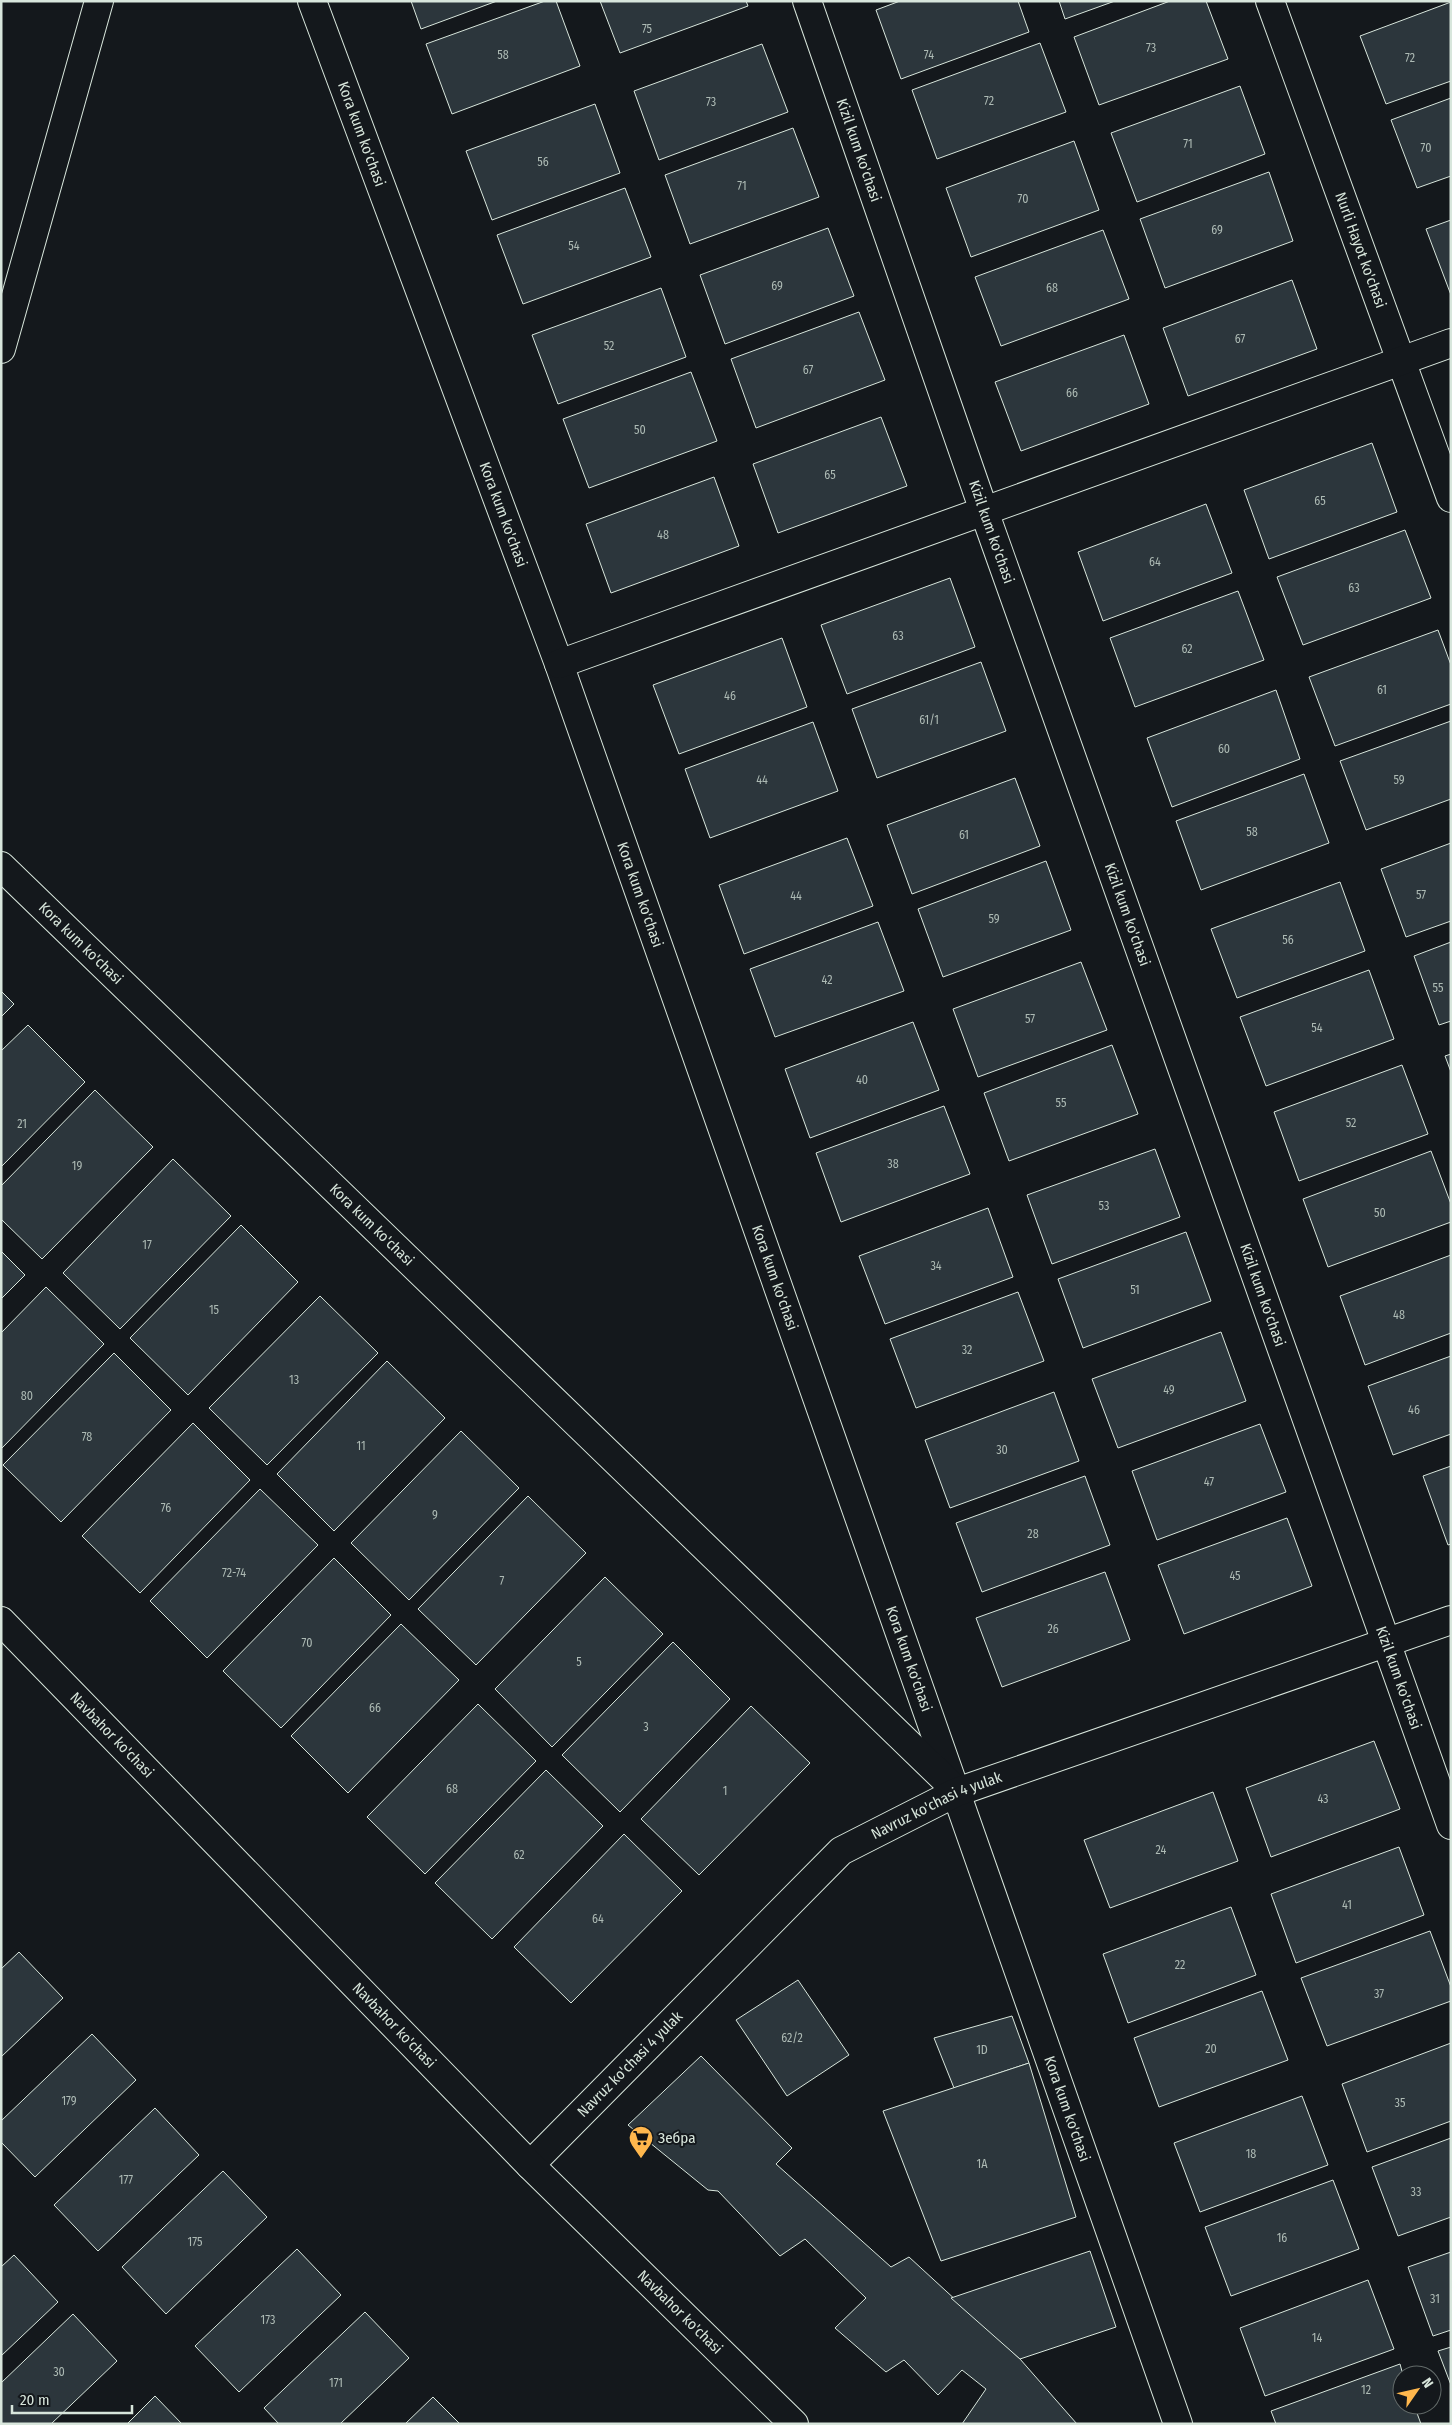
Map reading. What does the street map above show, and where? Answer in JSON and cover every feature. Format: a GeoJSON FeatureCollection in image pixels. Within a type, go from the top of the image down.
{"type":"FeatureCollection","features":[{"type":"Feature","properties":{"kind":"street"},"geometry":{"type":"LineString","coordinates":[[1,348],[100,1]]}},
{"type":"Feature","properties":{"kind":"street","name":"Kora kum ko'chasi"},"geometry":{"type":"LineString","coordinates":[[312,1],[559,664],[1178,2424]]}},
{"type":"Feature","properties":{"kind":"street","name":"Kizil kum ko'chasi"},"geometry":{"type":"LineString","coordinates":[[807,1],[984,511],[1451,1825]]}},
{"type":"Feature","properties":{"kind":"street","name":"Nurli Hayot ko'chasi"},"geometry":{"type":"LineString","coordinates":[[1270,1],[1451,498]]}},
{"type":"Feature","properties":{"kind":"street"},"geometry":{"type":"LineString","coordinates":[[559,664],[1451,343]]}},
{"type":"Feature","properties":{"kind":"street","name":"Kora kum ko'chasi"},"geometry":{"type":"LineString","coordinates":[[1,866],[957,1792]]}},
{"type":"Feature","properties":{"kind":"street","name":"Navruz ko'chasi 4 yulak"},"geometry":{"type":"LineString","coordinates":[[530,2165],[841,1850],[957,1792],[1451,1620]]}},
{"type":"Feature","properties":{"kind":"street","name":"Navbahor ko'chasi"},"geometry":{"type":"LineString","coordinates":[[1,1621],[530,2165],[794,2424]]}},
{"type":"Feature","properties":{"kind":"building"},"geometry":{"type":"Polygon","coordinates":[[[411,1],[497,1],[421,29],[411,1]]]}},
{"type":"Feature","properties":{"kind":"building"},"geometry":{"type":"Polygon","coordinates":[[[545,1],[556,1],[580,66],[452,114],[426,44],[545,1]]]}},
{"type":"Feature","properties":{"kind":"building"},"geometry":{"type":"Polygon","coordinates":[[[600,1],[746,1],[748,6],[620,53],[600,1]]]}},
{"type":"Feature","properties":{"kind":"building"},"geometry":{"type":"Polygon","coordinates":[[[900,1],[1018,1],[1029,32],[901,79],[876,10],[900,1]]]}},
{"type":"Feature","properties":{"kind":"building"},"geometry":{"type":"Polygon","coordinates":[[[1059,1],[1115,1],[1065,19],[1059,1]]]}},
{"type":"Feature","properties":{"kind":"building"},"geometry":{"type":"Polygon","coordinates":[[[1170,1],[1206,1],[1228,59],[1099,105],[1074,37],[1170,1]]]}},
{"type":"Feature","properties":{"kind":"building"},"geometry":{"type":"Polygon","coordinates":[[[1451,2],[1451,81],[1386,104],[1360,36],[1451,2]]]}},
{"type":"Feature","properties":{"kind":"building"},"geometry":{"type":"Polygon","coordinates":[[[1040,43],[1066,112],[937,159],[912,90],[1040,43]]]}},
{"type":"Feature","properties":{"kind":"building"},"geometry":{"type":"Polygon","coordinates":[[[762,44],[788,112],[659,160],[634,91],[762,44]]]}},
{"type":"Feature","properties":{"kind":"building"},"geometry":{"type":"Polygon","coordinates":[[[1240,86],[1265,154],[1137,202],[1111,133],[1240,86]]]}},
{"type":"Feature","properties":{"kind":"building"},"geometry":{"type":"Polygon","coordinates":[[[1451,98],[1451,176],[1417,188],[1391,120],[1451,98]]]}},
{"type":"Feature","properties":{"kind":"building"},"geometry":{"type":"Polygon","coordinates":[[[595,104],[620,173],[492,220],[466,151],[595,104]]]}},
{"type":"Feature","properties":{"kind":"building"},"geometry":{"type":"Polygon","coordinates":[[[793,128],[819,197],[690,244],[665,175],[793,128]]]}},
{"type":"Feature","properties":{"kind":"building"},"geometry":{"type":"Polygon","coordinates":[[[1074,141],[1099,210],[971,257],[946,188],[1074,141]]]}},
{"type":"Feature","properties":{"kind":"building"},"geometry":{"type":"Polygon","coordinates":[[[1269,172],[1293,241],[1165,288],[1140,219],[1269,172]]]}},
{"type":"Feature","properties":{"kind":"building"},"geometry":{"type":"Polygon","coordinates":[[[625,188],[651,257],[523,304],[497,235],[625,188]]]}},
{"type":"Feature","properties":{"kind":"building"},"geometry":{"type":"Polygon","coordinates":[[[1451,220],[1451,295],[1426,229],[1451,220]]]}},
{"type":"Feature","properties":{"kind":"building"},"geometry":{"type":"Polygon","coordinates":[[[828,228],[854,296],[725,344],[700,275],[828,228]]]}},
{"type":"Feature","properties":{"kind":"building"},"geometry":{"type":"Polygon","coordinates":[[[1103,230],[1129,299],[1001,346],[975,277],[1103,230]]]}},
{"type":"Feature","properties":{"kind":"building"},"geometry":{"type":"Polygon","coordinates":[[[1292,280],[1317,349],[1188,396],[1163,328],[1292,280]]]}},
{"type":"Feature","properties":{"kind":"building"},"geometry":{"type":"Polygon","coordinates":[[[661,288],[686,357],[558,404],[532,335],[661,288]]]}},
{"type":"Feature","properties":{"kind":"building"},"geometry":{"type":"Polygon","coordinates":[[[859,312],[885,380],[756,428],[731,359],[859,312]]]}},
{"type":"Feature","properties":{"kind":"building"},"geometry":{"type":"Polygon","coordinates":[[[1124,335],[1149,404],[1021,451],[995,382],[1124,335]]]}},
{"type":"Feature","properties":{"kind":"building"},"geometry":{"type":"Polygon","coordinates":[[[691,372],[717,441],[589,488],[563,419],[691,372]]]}},
{"type":"Feature","properties":{"kind":"building"},"geometry":{"type":"Polygon","coordinates":[[[881,417],[907,486],[778,533],[753,464],[881,417]]]}},
{"type":"Feature","properties":{"kind":"building"},"geometry":{"type":"Polygon","coordinates":[[[1372,443],[1397,512],[1269,559],[1244,490],[1372,443]]]}},
{"type":"Feature","properties":{"kind":"building"},"geometry":{"type":"Polygon","coordinates":[[[714,477],[739,546],[611,593],[586,524],[714,477]]]}},
{"type":"Feature","properties":{"kind":"building"},"geometry":{"type":"Polygon","coordinates":[[[1206,504],[1232,573],[1103,621],[1078,552],[1206,504]]]}},
{"type":"Feature","properties":{"kind":"building"},"geometry":{"type":"Polygon","coordinates":[[[1405,530],[1431,598],[1303,645],[1277,577],[1405,530]]]}},
{"type":"Feature","properties":{"kind":"building"},"geometry":{"type":"Polygon","coordinates":[[[950,578],[975,647],[847,694],[821,625],[950,578]]]}},
{"type":"Feature","properties":{"kind":"building"},"geometry":{"type":"Polygon","coordinates":[[[1238,591],[1264,660],[1135,707],[1110,638],[1238,591]]]}},
{"type":"Feature","properties":{"kind":"building"},"geometry":{"type":"Polygon","coordinates":[[[1438,630],[1451,665],[1451,704],[1335,746],[1309,677],[1438,630]]]}},
{"type":"Feature","properties":{"kind":"building"},"geometry":{"type":"Polygon","coordinates":[[[782,638],[807,707],[679,754],[653,685],[782,638]]]}},
{"type":"Feature","properties":{"kind":"building"},"geometry":{"type":"Polygon","coordinates":[[[981,662],[1006,731],[877,778],[852,709],[981,662]]]}},
{"type":"Feature","properties":{"kind":"building"},"geometry":{"type":"Polygon","coordinates":[[[1276,690],[1300,759],[1172,807],[1147,738],[1276,690]]]}},
{"type":"Feature","properties":{"kind":"building"},"geometry":{"type":"Polygon","coordinates":[[[1451,721],[1451,799],[1366,830],[1340,761],[1451,721]]]}},
{"type":"Feature","properties":{"kind":"building"},"geometry":{"type":"Polygon","coordinates":[[[813,722],[838,791],[710,838],[685,769],[813,722]]]}},
{"type":"Feature","properties":{"kind":"building"},"geometry":{"type":"Polygon","coordinates":[[[1304,774],[1329,843],[1201,890],[1176,821],[1304,774]]]}},
{"type":"Feature","properties":{"kind":"building"},"geometry":{"type":"Polygon","coordinates":[[[1015,778],[1040,846],[912,894],[887,825],[1015,778]]]}},
{"type":"Feature","properties":{"kind":"building"},"geometry":{"type":"Polygon","coordinates":[[[847,838],[873,906],[744,954],[719,885],[847,838]]]}},
{"type":"Feature","properties":{"kind":"building"},"geometry":{"type":"Polygon","coordinates":[[[1451,843],[1451,921],[1406,937],[1381,869],[1451,843]]]}},
{"type":"Feature","properties":{"kind":"building"},"geometry":{"type":"Polygon","coordinates":[[[1046,861],[1071,930],[943,977],[918,909],[1046,861]]]}},
{"type":"Feature","properties":{"kind":"building"},"geometry":{"type":"Polygon","coordinates":[[[1340,882],[1365,951],[1237,998],[1211,929],[1340,882]]]}},
{"type":"Feature","properties":{"kind":"building"},"geometry":{"type":"Polygon","coordinates":[[[878,922],[904,991],[775,1037],[750,969],[878,922]]]}},
{"type":"Feature","properties":{"kind":"building"},"geometry":{"type":"Polygon","coordinates":[[[1451,942],[1451,1021],[1439,1025],[1414,956],[1451,942]]]}},
{"type":"Feature","properties":{"kind":"building"},"geometry":{"type":"Polygon","coordinates":[[[1081,962],[1107,1030],[978,1077],[953,1009],[1081,962]]]}},
{"type":"Feature","properties":{"kind":"building"},"geometry":{"type":"Polygon","coordinates":[[[1369,970],[1394,1039],[1266,1086],[1240,1017],[1369,970]]]}},
{"type":"Feature","properties":{"kind":"building"},"geometry":{"type":"Polygon","coordinates":[[[1,991],[14,1004],[1,1017],[1,991]]]}},
{"type":"Feature","properties":{"kind":"building"},"geometry":{"type":"Polygon","coordinates":[[[913,1022],[939,1090],[810,1138],[785,1069],[913,1022]]]}},
{"type":"Feature","properties":{"kind":"building"},"geometry":{"type":"Polygon","coordinates":[[[28,1025],[85,1082],[1,1167],[1,1051],[28,1025]]]}},
{"type":"Feature","properties":{"kind":"building"},"geometry":{"type":"Polygon","coordinates":[[[1112,1045],[1138,1114],[1009,1161],[984,1093],[1112,1045]]]}},
{"type":"Feature","properties":{"kind":"building"},"geometry":{"type":"Polygon","coordinates":[[[1451,1054],[1451,1072],[1445,1056],[1451,1054]]]}},
{"type":"Feature","properties":{"kind":"building"},"geometry":{"type":"Polygon","coordinates":[[[1402,1065],[1428,1134],[1299,1181],[1274,1112],[1402,1065]]]}},
{"type":"Feature","properties":{"kind":"building"},"geometry":{"type":"Polygon","coordinates":[[[95,1090],[153,1147],[42,1259],[1,1219],[1,1186],[95,1090]]]}},
{"type":"Feature","properties":{"kind":"building"},"geometry":{"type":"Polygon","coordinates":[[[944,1106],[970,1174],[841,1222],[816,1153],[944,1106]]]}},
{"type":"Feature","properties":{"kind":"building"},"geometry":{"type":"Polygon","coordinates":[[[1155,1149],[1180,1217],[1052,1264],[1027,1195],[1155,1149]]]}},
{"type":"Feature","properties":{"kind":"building"},"geometry":{"type":"Polygon","coordinates":[[[1431,1151],[1451,1204],[1451,1222],[1328,1267],[1303,1199],[1431,1151]]]}},
{"type":"Feature","properties":{"kind":"building"},"geometry":{"type":"Polygon","coordinates":[[[173,1159],[231,1216],[120,1329],[63,1273],[173,1159]]]}},
{"type":"Feature","properties":{"kind":"building"},"geometry":{"type":"Polygon","coordinates":[[[988,1208],[1013,1277],[885,1324],[859,1256],[988,1208]]]}},
{"type":"Feature","properties":{"kind":"building"},"geometry":{"type":"Polygon","coordinates":[[[241,1225],[298,1282],[188,1395],[130,1338],[241,1225]]]}},
{"type":"Feature","properties":{"kind":"building"},"geometry":{"type":"Polygon","coordinates":[[[1186,1232],[1211,1301],[1083,1348],[1058,1279],[1186,1232]]]}},
{"type":"Feature","properties":{"kind":"building"},"geometry":{"type":"Polygon","coordinates":[[[1,1251],[25,1275],[1,1299],[1,1251]]]}},
{"type":"Feature","properties":{"kind":"building"},"geometry":{"type":"Polygon","coordinates":[[[1451,1255],[1451,1333],[1365,1365],[1340,1296],[1451,1255]]]}},
{"type":"Feature","properties":{"kind":"building"},"geometry":{"type":"Polygon","coordinates":[[[46,1287],[104,1344],[1,1449],[1,1333],[46,1287]]]}},
{"type":"Feature","properties":{"kind":"building"},"geometry":{"type":"Polygon","coordinates":[[[1018,1292],[1044,1361],[916,1408],[890,1339],[1018,1292]]]}},
{"type":"Feature","properties":{"kind":"building"},"geometry":{"type":"Polygon","coordinates":[[[320,1296],[378,1353],[267,1465],[209,1408],[320,1296]]]}},
{"type":"Feature","properties":{"kind":"building"},"geometry":{"type":"Polygon","coordinates":[[[1221,1332],[1246,1401],[1118,1448],[1092,1379],[1221,1332]]]}},
{"type":"Feature","properties":{"kind":"building"},"geometry":{"type":"Polygon","coordinates":[[[114,1353],[171,1410],[61,1522],[3,1465],[114,1353]]]}},
{"type":"Feature","properties":{"kind":"building"},"geometry":{"type":"Polygon","coordinates":[[[1451,1356],[1451,1434],[1393,1455],[1368,1386],[1451,1356]]]}},
{"type":"Feature","properties":{"kind":"building"},"geometry":{"type":"Polygon","coordinates":[[[387,1361],[445,1418],[334,1531],[277,1474],[387,1361]]]}},
{"type":"Feature","properties":{"kind":"building"},"geometry":{"type":"Polygon","coordinates":[[[1054,1392],[1079,1461],[950,1508],[925,1440],[1054,1392]]]}},
{"type":"Feature","properties":{"kind":"building"},"geometry":{"type":"Polygon","coordinates":[[[193,1423],[250,1480],[140,1593],[82,1536],[193,1423]]]}},
{"type":"Feature","properties":{"kind":"building"},"geometry":{"type":"Polygon","coordinates":[[[1260,1424],[1286,1492],[1157,1540],[1132,1471],[1260,1424]]]}},
{"type":"Feature","properties":{"kind":"building"},"geometry":{"type":"Polygon","coordinates":[[[461,1431],[519,1488],[409,1600],[351,1543],[461,1431]]]}},
{"type":"Feature","properties":{"kind":"building"},"geometry":{"type":"Polygon","coordinates":[[[1451,1466],[1451,1544],[1448,1545],[1423,1476],[1451,1466]]]}},
{"type":"Feature","properties":{"kind":"building"},"geometry":{"type":"Polygon","coordinates":[[[1085,1476],[1110,1545],[982,1592],[956,1523],[1085,1476]]]}},
{"type":"Feature","properties":{"kind":"building"},"geometry":{"type":"Polygon","coordinates":[[[260,1489],[318,1545],[207,1658],[150,1601],[260,1489]]]}},
{"type":"Feature","properties":{"kind":"building"},"geometry":{"type":"Polygon","coordinates":[[[528,1496],[586,1553],[476,1665],[418,1609],[528,1496]]]}},
{"type":"Feature","properties":{"kind":"building"},"geometry":{"type":"Polygon","coordinates":[[[1287,1518],[1312,1586],[1184,1634],[1158,1565],[1287,1518]]]}},
{"type":"Feature","properties":{"kind":"building"},"geometry":{"type":"Polygon","coordinates":[[[334,1558],[391,1615],[281,1728],[223,1671],[334,1558]]]}},
{"type":"Feature","properties":{"kind":"building"},"geometry":{"type":"Polygon","coordinates":[[[1105,1572],[1130,1640],[1002,1687],[976,1618],[1105,1572]]]}},
{"type":"Feature","properties":{"kind":"building"},"geometry":{"type":"Polygon","coordinates":[[[605,1577],[663,1634],[552,1747],[495,1689],[605,1577]]]}},
{"type":"Feature","properties":{"kind":"building"},"geometry":{"type":"Polygon","coordinates":[[[401,1624],[459,1680],[348,1793],[291,1736],[401,1624]]]}},
{"type":"Feature","properties":{"kind":"building"},"geometry":{"type":"Polygon","coordinates":[[[673,1642],[730,1699],[620,1812],[562,1755],[673,1642]]]}},
{"type":"Feature","properties":{"kind":"building"},"geometry":{"type":"Polygon","coordinates":[[[478,1704],[536,1761],[425,1874],[367,1817],[478,1704]]]}},
{"type":"Feature","properties":{"kind":"building"},"geometry":{"type":"Polygon","coordinates":[[[751,1706],[810,1763],[699,1875],[641,1819],[751,1706]]]}},
{"type":"Feature","properties":{"kind":"building"},"geometry":{"type":"Polygon","coordinates":[[[1374,1741],[1400,1809],[1271,1857],[1246,1788],[1374,1741]]]}},
{"type":"Feature","properties":{"kind":"building"},"geometry":{"type":"Polygon","coordinates":[[[546,1770],[603,1826],[492,1939],[435,1883],[546,1770]]]}},
{"type":"Feature","properties":{"kind":"building"},"geometry":{"type":"Polygon","coordinates":[[[1213,1792],[1238,1861],[1110,1908],[1084,1840],[1213,1792]]]}},
{"type":"Feature","properties":{"kind":"building"},"geometry":{"type":"Polygon","coordinates":[[[624,1834],[682,1891],[571,2003],[514,1947],[624,1834]]]}},
{"type":"Feature","properties":{"kind":"building"},"geometry":{"type":"Polygon","coordinates":[[[1399,1847],[1424,1915],[1296,1963],[1271,1894],[1399,1847]]]}},
{"type":"Feature","properties":{"kind":"building"},"geometry":{"type":"Polygon","coordinates":[[[1231,1907],[1256,1975],[1128,2023],[1103,1954],[1231,1907]]]}},
{"type":"Feature","properties":{"kind":"building"},"geometry":{"type":"Polygon","coordinates":[[[1430,1931],[1451,1987],[1451,2001],[1327,2046],[1301,1978],[1430,1931]]]}},
{"type":"Feature","properties":{"kind":"building"},"geometry":{"type":"Polygon","coordinates":[[[19,1952],[63,1998],[1,2057],[1,1969],[19,1952]]]}},
{"type":"Feature","properties":{"kind":"building"},"geometry":{"type":"Polygon","coordinates":[[[798,1980],[849,2055],[787,2096],[736,2020],[798,1980]]]}},
{"type":"Feature","properties":{"kind":"building"},"geometry":{"type":"Polygon","coordinates":[[[1262,1991],[1288,2060],[1159,2107],[1134,2038],[1262,1991]]]}},
{"type":"Feature","properties":{"kind":"building"},"geometry":{"type":"Polygon","coordinates":[[[1012,2016],[1029,2063],[954,2088],[934,2038],[1012,2016]]]}},
{"type":"Feature","properties":{"kind":"building"},"geometry":{"type":"Polygon","coordinates":[[[92,2034],[136,2080],[35,2177],[1,2142],[1,2121],[92,2034]]]}},
{"type":"Feature","properties":{"kind":"building"},"geometry":{"type":"Polygon","coordinates":[[[1451,2043],[1451,2121],[1367,2152],[1342,2084],[1451,2043]]]}},
{"type":"Feature","properties":{"kind":"building"},"geometry":{"type":"Polygon","coordinates":[[[701,2056],[792,2148],[776,2164],[891,2267],[909,2257],[1020,2359],[1077,2424],[962,2424],[986,2389],[962,2370],[938,2395],[904,2360],[886,2372],[835,2328],[866,2298],[805,2239],[780,2256],[718,2191],[708,2190],[628,2125],[701,2056]]]}},
{"type":"Feature","properties":{"kind":"building"},"geometry":{"type":"Polygon","coordinates":[[[1029,2063],[1076,2217],[941,2261],[883,2111],[1029,2063]]]}},
{"type":"Feature","properties":{"kind":"building"},"geometry":{"type":"Polygon","coordinates":[[[1302,2096],[1328,2165],[1200,2212],[1174,2143],[1302,2096]]]}},
{"type":"Feature","properties":{"kind":"building"},"geometry":{"type":"Polygon","coordinates":[[[155,2108],[199,2155],[98,2251],[54,2205],[155,2108]]]}},
{"type":"Feature","properties":{"kind":"building"},"geometry":{"type":"Polygon","coordinates":[[[1451,2138],[1451,2217],[1398,2236],[1372,2167],[1451,2138]]]}},
{"type":"Feature","properties":{"kind":"building"},"geometry":{"type":"Polygon","coordinates":[[[223,2171],[267,2217],[166,2314],[122,2267],[223,2171]]]}},
{"type":"Feature","properties":{"kind":"building"},"geometry":{"type":"Polygon","coordinates":[[[1333,2180],[1359,2249],[1231,2296],[1205,2227],[1333,2180]]]}},
{"type":"Feature","properties":{"kind":"building"},"geometry":{"type":"Polygon","coordinates":[[[297,2249],[341,2295],[239,2392],[195,2346],[297,2249]]]}},
{"type":"Feature","properties":{"kind":"building"},"geometry":{"type":"Polygon","coordinates":[[[1090,2251],[1116,2327],[1020,2359],[951,2298],[1090,2251]]]}},
{"type":"Feature","properties":{"kind":"building"},"geometry":{"type":"Polygon","coordinates":[[[1451,2252],[1451,2330],[1433,2336],[1408,2267],[1451,2252]]]}},
{"type":"Feature","properties":{"kind":"building"},"geometry":{"type":"Polygon","coordinates":[[[14,2255],[58,2302],[1,2356],[1,2267],[14,2255]]]}},
{"type":"Feature","properties":{"kind":"building"},"geometry":{"type":"Polygon","coordinates":[[[1368,2280],[1394,2349],[1265,2396],[1240,2328],[1368,2280]]]}},
{"type":"Feature","properties":{"kind":"building"},"geometry":{"type":"Polygon","coordinates":[[[365,2312],[409,2358],[340,2424],[279,2424],[264,2408],[365,2312]]]}},
{"type":"Feature","properties":{"kind":"building"},"geometry":{"type":"Polygon","coordinates":[[[73,2314],[117,2361],[51,2424],[1,2424],[1,2383],[73,2314]]]}},
{"type":"Feature","properties":{"kind":"building"},"geometry":{"type":"Polygon","coordinates":[[[1451,2347],[1451,2385],[1438,2351],[1451,2347]]]}},
{"type":"Feature","properties":{"kind":"building"},"geometry":{"type":"Polygon","coordinates":[[[1392,2367],[1392,2415],[1418,2415],[1421,2424],[1276,2424],[1271,2411],[1392,2367]]]}},
{"type":"Feature","properties":{"kind":"building"},"geometry":{"type":"Polygon","coordinates":[[[155,2396],[182,2424],[127,2424],[155,2396]]]}},
{"type":"Feature","properties":{"kind":"building"},"geometry":{"type":"Polygon","coordinates":[[[433,2397],[460,2424],[405,2424],[433,2397]]]}},
{"type":"Feature","properties":{"kind":"place","name":"Зебра"},"geometry":{"type":"Point","coordinates":[641,2159]}}]}
